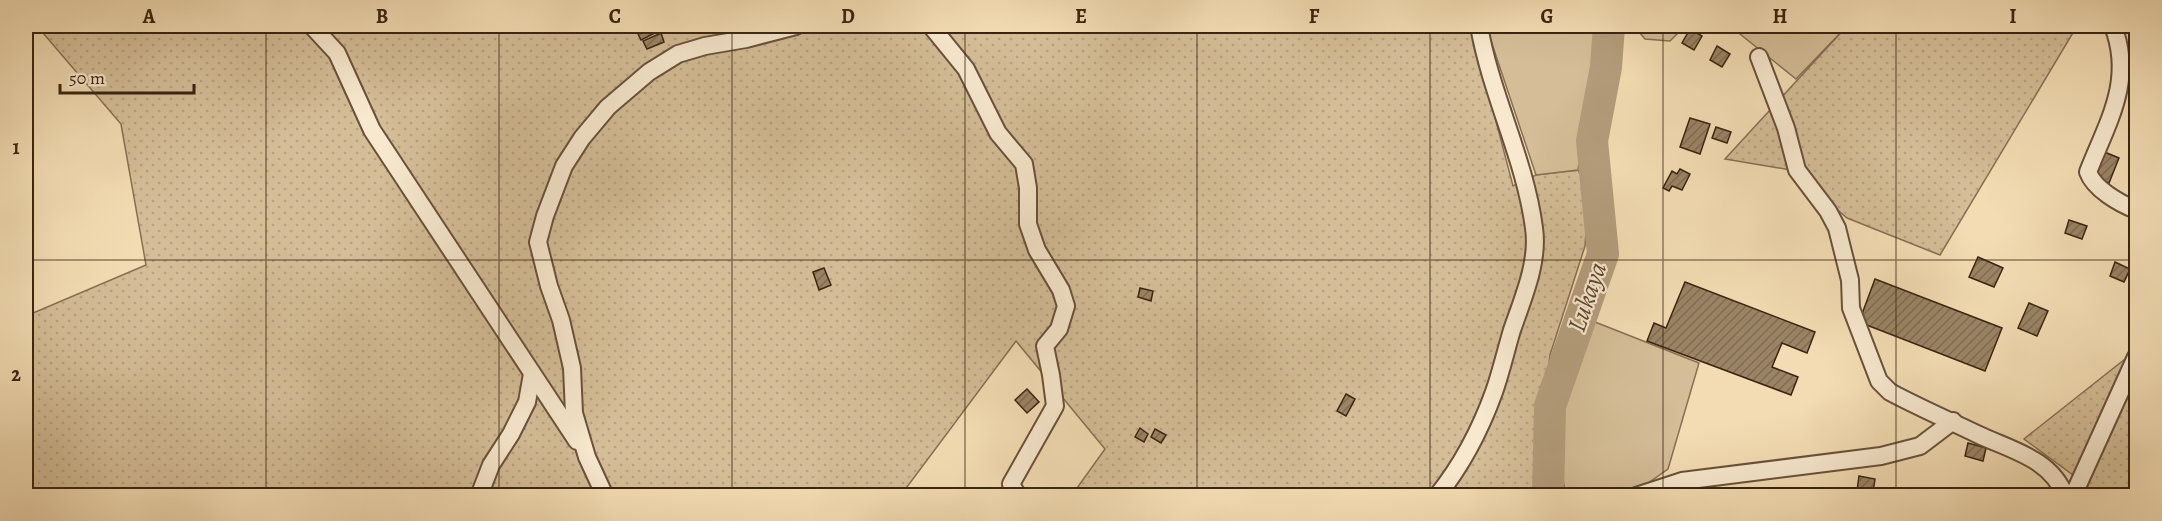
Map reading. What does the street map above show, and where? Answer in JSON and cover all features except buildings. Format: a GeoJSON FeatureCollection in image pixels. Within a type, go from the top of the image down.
{"type":"FeatureCollection","features":[{"type":"Feature","properties":{"kind":"street"},"geometry":{"type":"LineString","coordinates":[[312,26],[337,53],[372,130],[587,457]]}},
{"type":"Feature","properties":{"kind":"street"},"geometry":{"type":"LineString","coordinates":[[604,495],[587,457],[574,413],[572,368],[561,320],[549,286],[538,242],[564,166],[582,138],[608,107],[658,66],[678,54],[705,46],[746,39],[796,26]]}},
{"type":"Feature","properties":{"kind":"street"},"geometry":{"type":"LineString","coordinates":[[931,26],[966,69],[998,133],[1024,165],[1028,188],[1028,224],[1037,250],[1061,290],[1066,306],[1059,329],[1046,346],[1054,406],[1011,484],[1018,495]]}},
{"type":"Feature","properties":{"kind":"street"},"geometry":{"type":"LineString","coordinates":[[1437,495],[1475,436],[1495,391],[1529,281],[1534,249],[1534,229],[1522,172],[1494,88],[1479,26]]}},
{"type":"Feature","properties":{"kind":"street"},"geometry":{"type":"LineString","coordinates":[[2113,26],[2121,57],[2118,97],[2088,172],[2091,181],[2099,189],[2136,210]]}},
{"type":"Feature","properties":{"kind":"street"},"geometry":{"type":"LineString","coordinates":[[1759,57],[1786,128],[1797,170],[1828,211],[1837,228],[1850,280],[1851,308],[1879,381],[1890,392],[2027,456],[2045,467],[2060,482],[2065,495]]}},
{"type":"Feature","properties":{"kind":"street"},"geometry":{"type":"LineString","coordinates":[[2073,495],[2136,357]]}},
{"type":"Feature","properties":{"kind":"street"},"geometry":{"type":"LineString","coordinates":[[479,495],[490,465],[511,434],[527,402],[532,374]]}},
{"type":"Feature","properties":{"kind":"street"},"geometry":{"type":"LineString","coordinates":[[1636,495],[1682,481],[1881,456],[1920,446],[1953,421]]}},
{"type":"Feature","properties":{"kind":"shaded area"},"geometry":{"type":"Polygon","coordinates":[[[37,26],[577,26],[595,31],[601,26],[1471,26],[1513,186],[1536,175],[1578,170],[1589,189],[1585,246],[1550,355],[1536,471],[1536,495],[1072,495],[1105,449],[1016,341],[901,495],[26,496],[26,316],[146,265],[121,124],[37,26]]]}},
{"type":"Feature","properties":{"kind":"shaded area"},"geometry":{"type":"Polygon","coordinates":[[[1486,26],[1594,26],[1594,54],[1578,170],[1536,175],[1486,26]]]}},
{"type":"Feature","properties":{"kind":"shaded area"},"geometry":{"type":"Polygon","coordinates":[[[1634,26],[1685,26],[1670,41],[1645,39],[1634,26]]]}},
{"type":"Feature","properties":{"kind":"shaded area"},"geometry":{"type":"Polygon","coordinates":[[[1730,26],[1847,26],[1796,79],[1730,26]]]}},
{"type":"Feature","properties":{"kind":"shaded area"},"geometry":{"type":"Polygon","coordinates":[[[1847,26],[2077,26],[1940,255],[1847,218],[1791,170],[1725,159],[1847,26]]]}},
{"type":"Feature","properties":{"kind":"shaded area"},"geometry":{"type":"Polygon","coordinates":[[[1595,322],[1699,363],[1668,469],[1631,495],[1566,495],[1558,455],[1560,405],[1595,322]]]}},
{"type":"Feature","properties":{"kind":"shaded area"},"geometry":{"type":"Polygon","coordinates":[[[2136,342],[2136,495],[2087,495],[2081,481],[2024,439],[2125,359],[2136,342]]]}},
{"type":"Feature","properties":{"kind":"waterway","name":"Lukaya"},"geometry":{"type":"LineString","coordinates":[[1548,496],[1550,406],[1603,254],[1592,141],[1606,67],[1609,26]]}}]}
